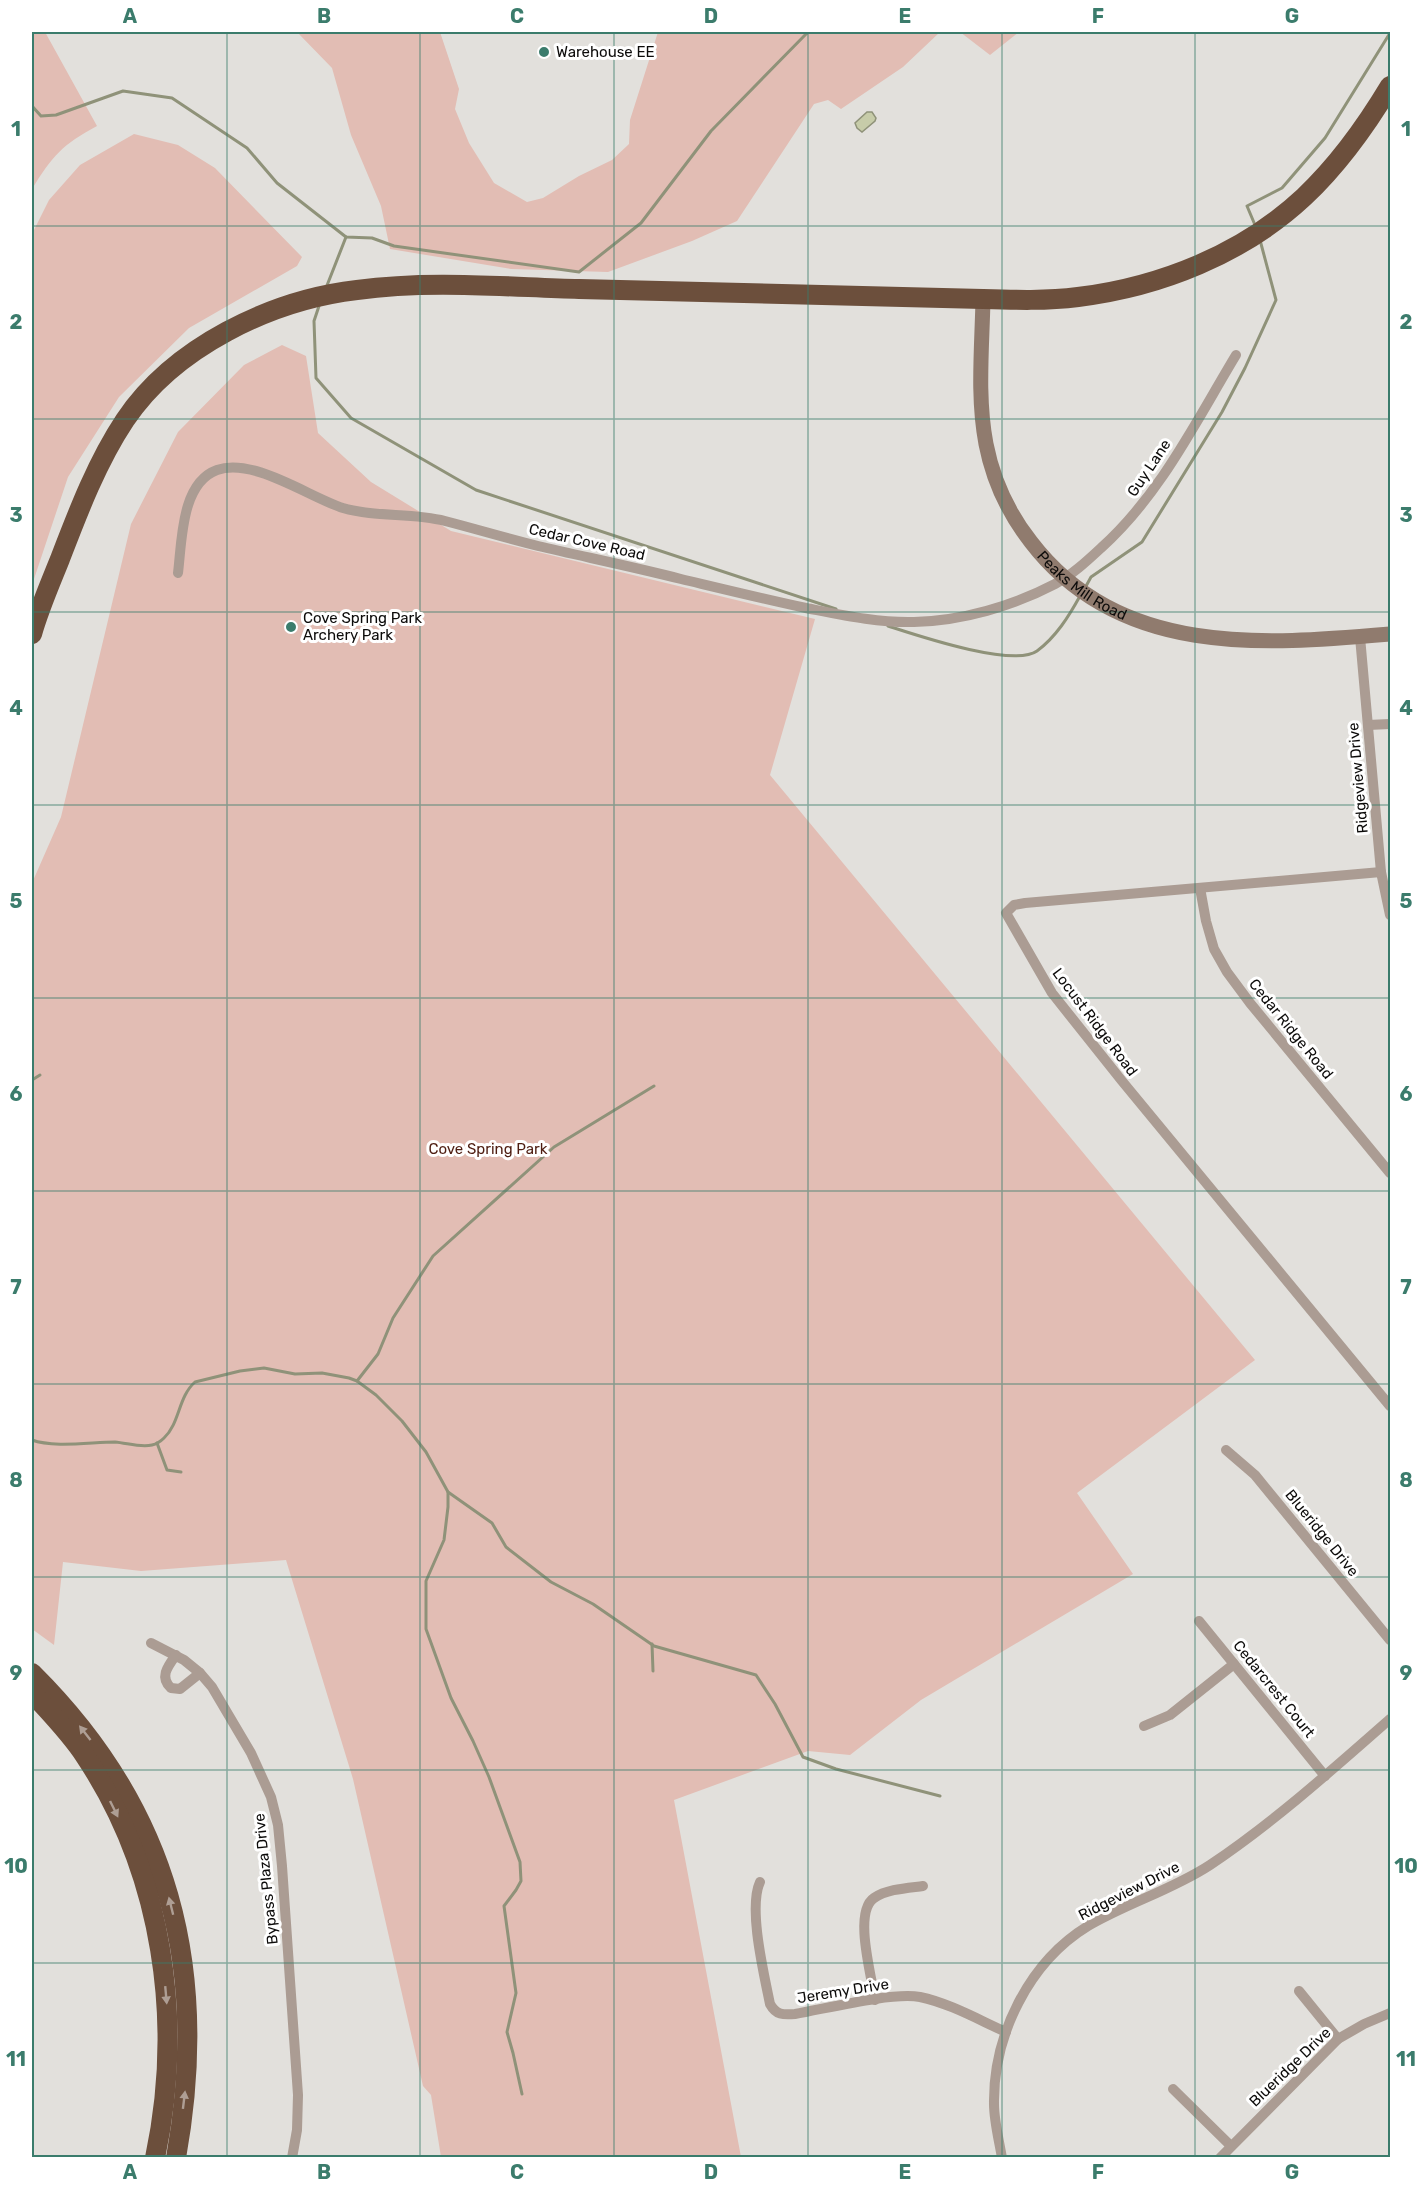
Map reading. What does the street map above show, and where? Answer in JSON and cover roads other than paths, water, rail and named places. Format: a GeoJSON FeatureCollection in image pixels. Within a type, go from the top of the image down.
{"type":"FeatureCollection","features":[{"type":"Feature","properties":{"kind":"highway"},"geometry":{"type":"LineString","coordinates":[[32,634],[88,492],[126,419],[143,397],[183,361],[227,331],[278,308],[334,293],[401,286],[983,300],[1050,299],[1105,293],[1158,280],[1208,260],[1269,225],[1305,196],[1354,140],[1390,86]]}},
{"type":"Feature","properties":{"kind":"highway"},"geometry":{"type":"LineString","coordinates":[[32,1673],[71,1714],[124,1790],[150,1845],[171,1904],[183,1964],[188,2023],[187,2080],[176,2157]]}},
{"type":"Feature","properties":{"kind":"highway"},"geometry":{"type":"LineString","coordinates":[[32,1694],[85,1755],[99,1779],[135,1854],[152,1908],[165,1980],[168,2043],[166,2095],[155,2157]]}},
{"type":"Feature","properties":{"kind":"street","name":"Peaks Mill Road"},"geometry":{"type":"LineString","coordinates":[[983,300],[981,404],[986,446],[992,468],[1011,512],[1024,533],[1039,553],[1065,578],[1093,600],[1119,614],[1161,629],[1186,634],[1261,641],[1390,634]]}},
{"type":"Feature","properties":{"kind":"street","name":"Guy Lane"},"geometry":{"type":"LineString","coordinates":[[1065,578],[1118,533],[1142,507],[1169,467],[1236,355]]}},
{"type":"Feature","properties":{"kind":"street","name":"Cedar Cove Road"},"geometry":{"type":"LineString","coordinates":[[178,573],[186,512],[194,490],[206,477],[218,469],[232,468],[268,473],[331,503],[369,514],[442,520],[541,547],[729,591],[861,618],[915,622],[956,618],[1017,600],[1065,578]]}},
{"type":"Feature","properties":{"kind":"street","name":"Ridgeview Drive"},"geometry":{"type":"LineString","coordinates":[[1360,637],[1382,872],[1390,915]]}},
{"type":"Feature","properties":{"kind":"street"},"geometry":{"type":"LineString","coordinates":[[1368,725],[1390,724]]}},
{"type":"Feature","properties":{"kind":"street","name":"Locust Ridge Road"},"geometry":{"type":"LineString","coordinates":[[1382,872],[1025,903],[1014,905],[1006,913],[1052,993],[1129,1090],[1390,1406]]}},
{"type":"Feature","properties":{"kind":"street","name":"Cedar Ridge Road"},"geometry":{"type":"LineString","coordinates":[[1200,888],[1214,949],[1227,972],[1250,1004],[1390,1173]]}},
{"type":"Feature","properties":{"kind":"street","name":"Blueridge Drive"},"geometry":{"type":"LineString","coordinates":[[1226,1450],[1255,1475],[1390,1640]]}},
{"type":"Feature","properties":{"kind":"street","name":"Cedarcrest Court"},"geometry":{"type":"LineString","coordinates":[[1199,1621],[1325,1776]]}},
{"type":"Feature","properties":{"kind":"street","name":"Bypass Plaza Drive"},"geometry":{"type":"LineString","coordinates":[[151,1643],[176,1655],[200,1673],[219,1699],[251,1753],[271,1797],[278,1825],[287,1921],[298,2096],[292,2157]]}},
{"type":"Feature","properties":{"kind":"street"},"geometry":{"type":"LineString","coordinates":[[176,1655],[164,1677],[165,1682],[171,1688],[180,1689],[200,1673]]}},
{"type":"Feature","properties":{"kind":"street"},"geometry":{"type":"LineString","coordinates":[[1144,1725],[1170,1715],[1234,1664]]}},
{"type":"Feature","properties":{"kind":"street","name":"Ridgeview Drive"},"geometry":{"type":"LineString","coordinates":[[1002,2157],[993,2105],[997,2066],[1006,2032],[1021,1999],[1034,1978],[1067,1942],[1088,1926],[1192,1876],[1260,1829],[1390,1719]]}},
{"type":"Feature","properties":{"kind":"street","name":"Jeremy Drive"},"geometry":{"type":"LineString","coordinates":[[760,1882],[756,1899],[756,1917],[770,2004],[774,2011],[783,2015],[795,2014],[875,2000],[907,1996],[921,1997],[1006,2032]]}},
{"type":"Feature","properties":{"kind":"street"},"geometry":{"type":"LineString","coordinates":[[875,2000],[864,1920],[867,1905],[872,1899],[887,1892],[923,1886]]}},
{"type":"Feature","properties":{"kind":"street"},"geometry":{"type":"LineString","coordinates":[[1299,1990],[1338,2039]]}},
{"type":"Feature","properties":{"kind":"street","name":"Blueridge Drive"},"geometry":{"type":"LineString","coordinates":[[1220,2157],[1338,2039],[1390,2013]]}},
{"type":"Feature","properties":{"kind":"street"},"geometry":{"type":"LineString","coordinates":[[1173,2089],[1231,2146]]}},
{"type":"Feature","properties":{"kind":"waterway"},"geometry":{"type":"LineString","coordinates":[[32,106],[41,116],[56,115],[123,91],[172,98],[247,148],[277,183],[346,237],[372,238],[394,246],[579,272],[641,223],[711,131],[808,32]]}},
{"type":"Feature","properties":{"kind":"waterway"},"geometry":{"type":"LineString","coordinates":[[1255,225],[1247,206],[1282,188],[1325,138],[1390,33]]}},
{"type":"Feature","properties":{"kind":"waterway"},"geometry":{"type":"LineString","coordinates":[[326,288],[346,237]]}},
{"type":"Feature","properties":{"kind":"waterway"},"geometry":{"type":"LineString","coordinates":[[1085,588],[1091,577],[1142,542],[1222,412],[1245,368],[1276,300],[1260,240]]}},
{"type":"Feature","properties":{"kind":"waterway"},"geometry":{"type":"LineString","coordinates":[[319,306],[314,321],[316,378],[351,418],[476,490],[836,609]]}},
{"type":"Feature","properties":{"kind":"waterway"},"geometry":{"type":"LineString","coordinates":[[888,626],[987,653],[1008,656],[1025,655],[1037,651],[1056,633],[1080,596]]}},
{"type":"Feature","properties":{"kind":"waterway"},"geometry":{"type":"LineString","coordinates":[[32,1080],[40,1075]]}},
{"type":"Feature","properties":{"kind":"waterway"},"geometry":{"type":"LineString","coordinates":[[357,1381],[378,1354],[393,1318],[433,1256],[554,1147],[654,1086]]}},
{"type":"Feature","properties":{"kind":"waterway"},"geometry":{"type":"LineString","coordinates":[[32,1440],[51,1444],[115,1442],[143,1446],[154,1445],[169,1432],[185,1395],[195,1382],[240,1371],[264,1368],[295,1374],[322,1373],[357,1381],[376,1395],[402,1421],[426,1452],[448,1492],[492,1523],[506,1547],[551,1582],[593,1604],[654,1646],[756,1675],[775,1704],[803,1757],[836,1769],[940,1796]]}},
{"type":"Feature","properties":{"kind":"waterway"},"geometry":{"type":"LineString","coordinates":[[157,1443],[167,1470],[181,1472]]}},
{"type":"Feature","properties":{"kind":"waterway"},"geometry":{"type":"LineString","coordinates":[[448,1492],[444,1540],[426,1581],[426,1629],[451,1698],[489,1777],[520,1862],[521,1881],[504,1906],[516,1993],[507,2032],[522,2094]]}},
{"type":"Feature","properties":{"kind":"waterway"},"geometry":{"type":"LineString","coordinates":[[652,1644],[653,1671]]}},
{"type":"Feature","properties":{"kind":"place","name":"Warehouse EE"},"geometry":{"type":"Point","coordinates":[544,52]}},
{"type":"Feature","properties":{"kind":"place","name":"Cove Spring Park Archery Park"},"geometry":{"type":"Point","coordinates":[291,627]}},
{"type":"Feature","properties":{"kind":"park label","name":"Cove Spring Park"},"geometry":{"type":"Point","coordinates":[488,1149]}}]}
